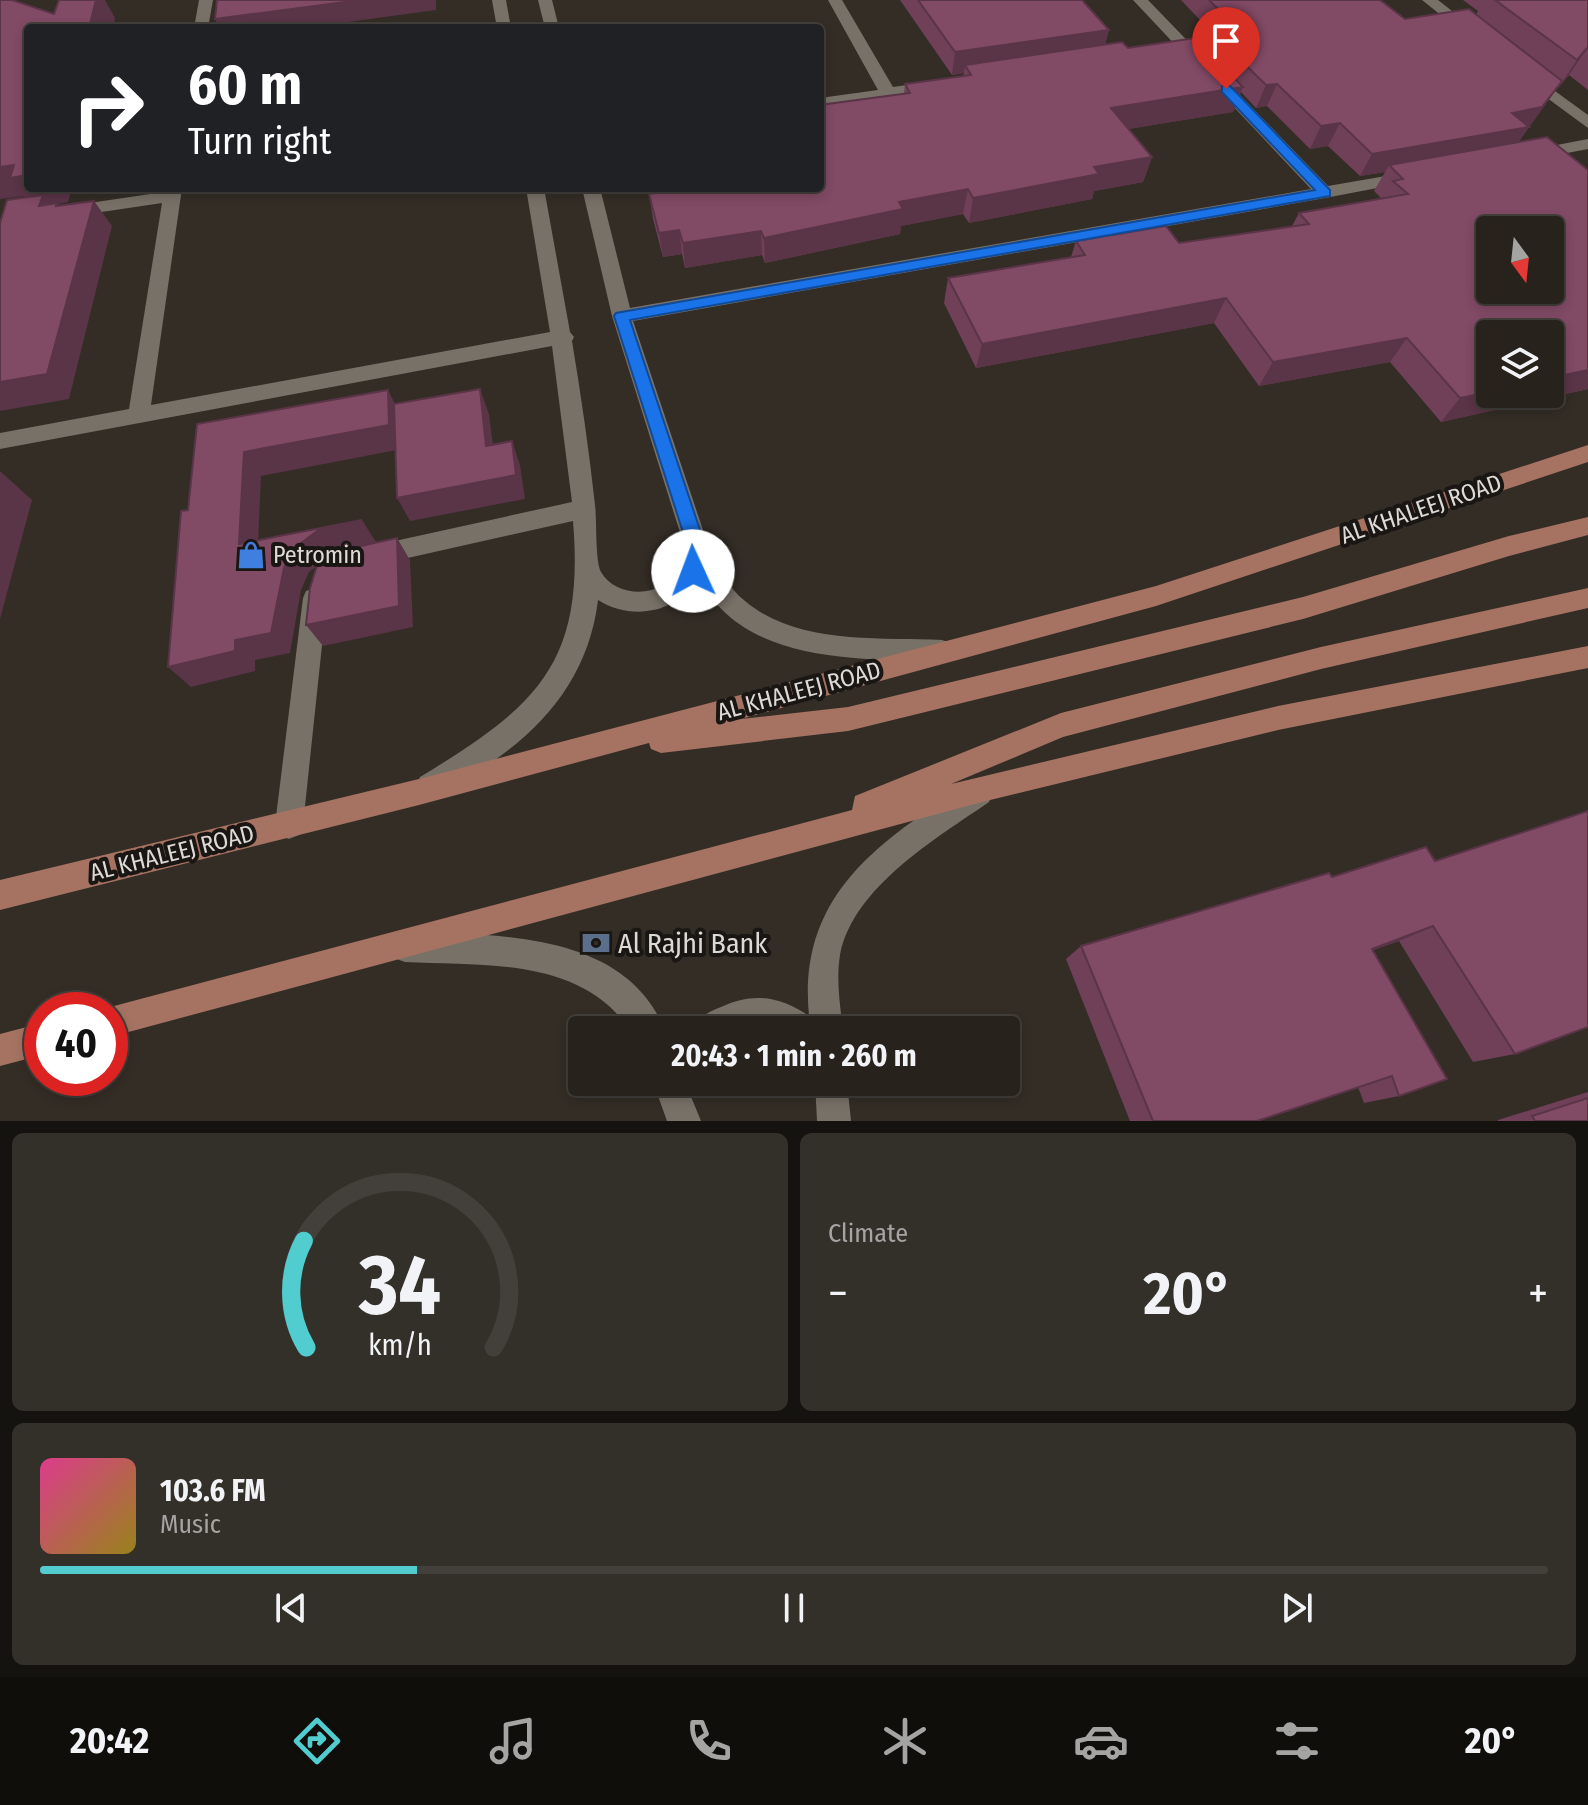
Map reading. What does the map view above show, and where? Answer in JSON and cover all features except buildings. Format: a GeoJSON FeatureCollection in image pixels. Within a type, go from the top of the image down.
{"type":"FeatureCollection","features":[{"type":"Feature","properties":{"kind":"main road","name":"AL KHALEEJ ROAD"},"geometry":{"type":"LineString","coordinates":[[0,895],[419,792],[1156,596],[1588,453]]}},
{"type":"Feature","properties":{"kind":"main road"},"geometry":{"type":"LineString","coordinates":[[579,749],[848,719],[1303,608],[1509,546],[1588,526]]}},
{"type":"Feature","properties":{"kind":"main road"},"geometry":{"type":"LineString","coordinates":[[782,840],[1061,725],[1321,658],[1588,598]]}},
{"type":"Feature","properties":{"kind":"main road"},"geometry":{"type":"LineString","coordinates":[[128,1016],[986,788],[1278,718],[1588,657]]}},
{"type":"Feature","properties":{"kind":"main road"},"geometry":{"type":"LineString","coordinates":[[0,1050],[24,1044]]}},
{"type":"Feature","properties":{"kind":"street"},"geometry":{"type":"LineString","coordinates":[[202,24],[206,0]]}},
{"type":"Feature","properties":{"kind":"street"},"geometry":{"type":"LineString","coordinates":[[499,0],[503,24]]}},
{"type":"Feature","properties":{"kind":"street"},"geometry":{"type":"LineString","coordinates":[[545,0],[551,24]]}},
{"type":"Feature","properties":{"kind":"street"},"geometry":{"type":"LineString","coordinates":[[835,0],[888,93]]}},
{"type":"Feature","properties":{"kind":"street"},"geometry":{"type":"LineString","coordinates":[[1140,0],[1179,49],[1325,193]]}},
{"type":"Feature","properties":{"kind":"street"},"geometry":{"type":"LineString","coordinates":[[1431,2],[1454,0]]}},
{"type":"Feature","properties":{"kind":"street"},"geometry":{"type":"LineString","coordinates":[[1431,2],[1481,40]]}},
{"type":"Feature","properties":{"kind":"street"},"geometry":{"type":"LineString","coordinates":[[1517,68],[1588,123]]}},
{"type":"Feature","properties":{"kind":"street"},"geometry":{"type":"LineString","coordinates":[[824,102],[951,83]]}},
{"type":"Feature","properties":{"kind":"street"},"geometry":{"type":"LineString","coordinates":[[1511,159],[1588,144]]}},
{"type":"Feature","properties":{"kind":"street"},"geometry":{"type":"LineString","coordinates":[[622,316],[1433,173]]}},
{"type":"Feature","properties":{"kind":"street"},"geometry":{"type":"LineString","coordinates":[[47,214],[173,192],[139,416]]}},
{"type":"Feature","properties":{"kind":"street"},"geometry":{"type":"LineString","coordinates":[[419,792],[491,749],[527,719],[552,689],[578,639],[586,571],[584,509],[564,337],[536,192]]}},
{"type":"Feature","properties":{"kind":"street"},"geometry":{"type":"LineString","coordinates":[[592,192],[622,316],[696,545],[715,584],[735,608],[757,623],[819,645],[948,651]]}},
{"type":"Feature","properties":{"kind":"street"},"geometry":{"type":"LineString","coordinates":[[0,441],[564,337]]}},
{"type":"Feature","properties":{"kind":"street"},"geometry":{"type":"LineString","coordinates":[[356,560],[584,509]]}},
{"type":"Feature","properties":{"kind":"street"},"geometry":{"type":"LineString","coordinates":[[586,571],[603,594],[634,603],[652,600],[671,593],[686,582],[693,571],[696,545]]}},
{"type":"Feature","properties":{"kind":"street"},"geometry":{"type":"LineString","coordinates":[[289,825],[312,609],[320,581],[330,572]]}},
{"type":"Feature","properties":{"kind":"street"},"geometry":{"type":"LineString","coordinates":[[826,1016],[823,988],[827,945],[863,879],[895,851],[986,788]]}},
{"type":"Feature","properties":{"kind":"street"},"geometry":{"type":"LineString","coordinates":[[391,946],[536,955],[586,969],[623,994],[639,1016]]}},
{"type":"Feature","properties":{"kind":"street"},"geometry":{"type":"LineString","coordinates":[[738,1016],[764,1011],[783,1016]]}},
{"type":"Feature","properties":{"kind":"street"},"geometry":{"type":"LineString","coordinates":[[675,1096],[686,1121]]}},
{"type":"Feature","properties":{"kind":"street"},"geometry":{"type":"LineString","coordinates":[[683,1096],[686,1121]]}},
{"type":"Feature","properties":{"kind":"place","name":"Petromin"},"geometry":{"type":"Point","coordinates":[251,555]}},
{"type":"Feature","properties":{"kind":"place","name":"Al Rajhi Bank"},"geometry":{"type":"Point","coordinates":[596,943]}},
{"type":"Feature","properties":{"kind":"route"},"geometry":{"type":"LineString","coordinates":[[693,571],[696,545],[622,316],[1325,193],[1226,89]]}}]}
